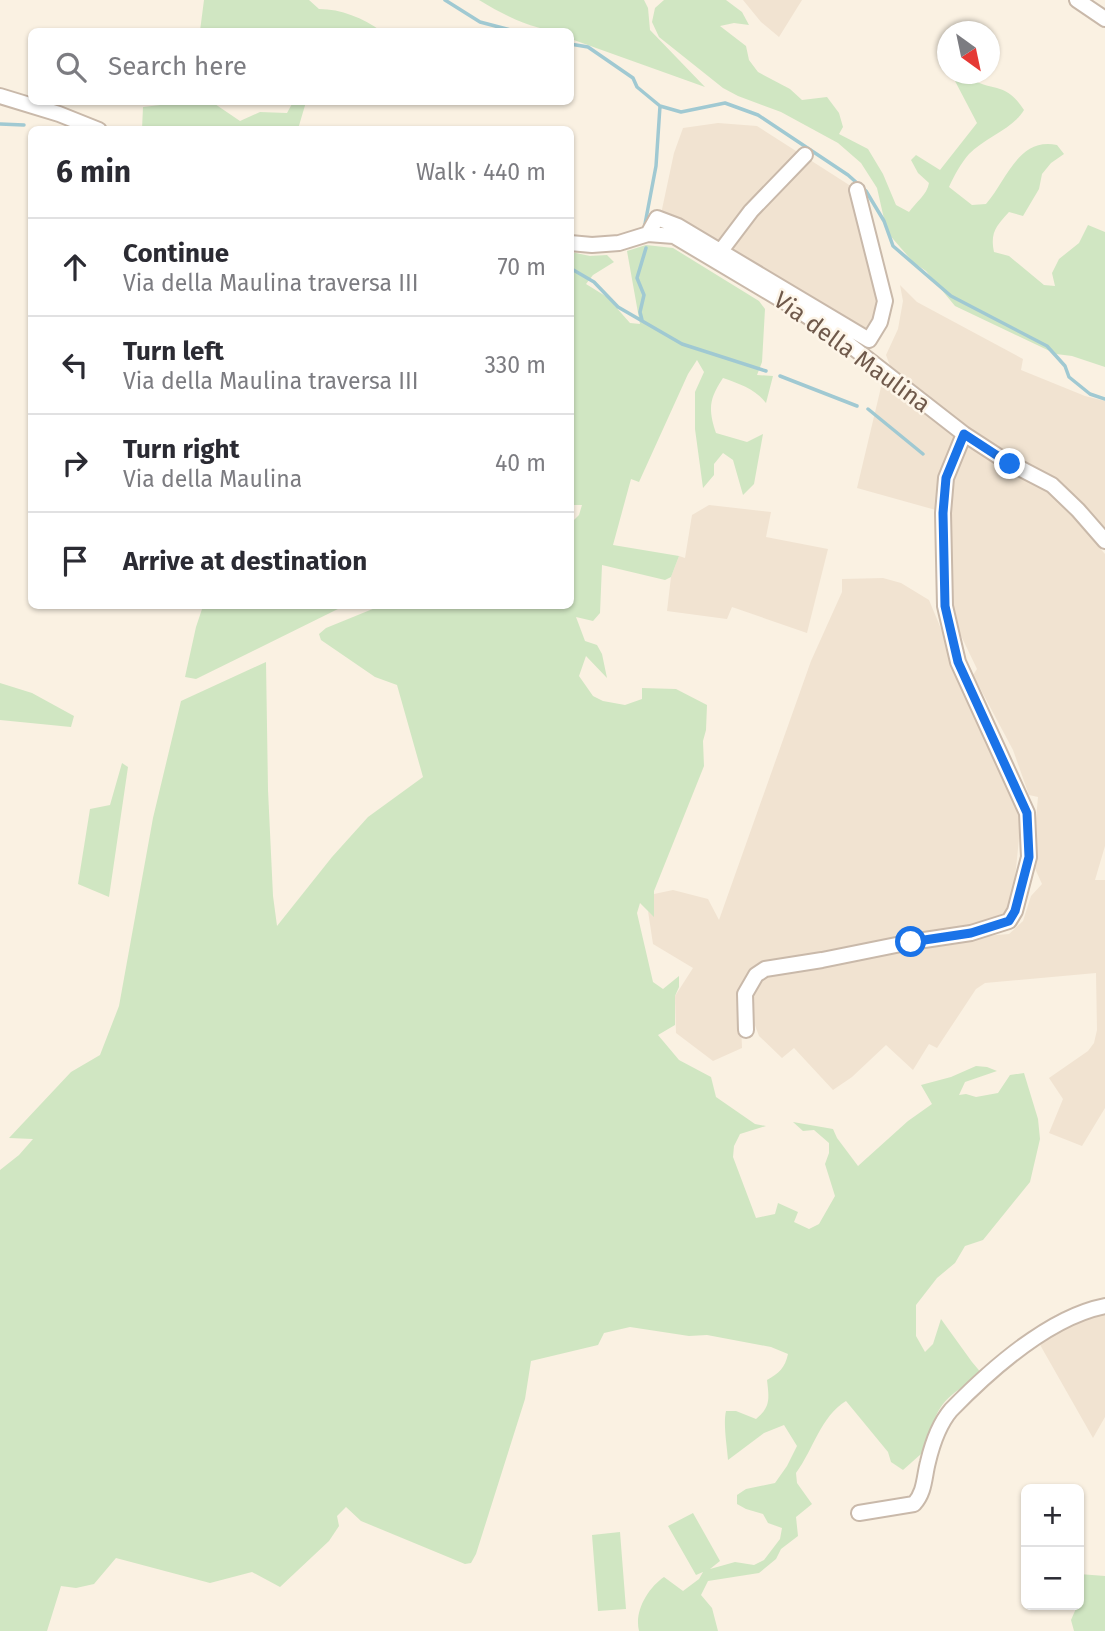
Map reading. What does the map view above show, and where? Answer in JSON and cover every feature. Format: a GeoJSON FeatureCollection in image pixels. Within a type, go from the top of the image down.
{"type":"FeatureCollection","features":[{"type":"Feature","properties":{"kind":"street"},"geometry":{"type":"LineString","coordinates":[[1077,0],[1105,19]]}},
{"type":"Feature","properties":{"kind":"street"},"geometry":{"type":"LineString","coordinates":[[0,96],[28,104]]}},
{"type":"Feature","properties":{"kind":"street"},"geometry":{"type":"LineString","coordinates":[[30,105],[89,126]]}},
{"type":"Feature","properties":{"kind":"street"},"geometry":{"type":"LineString","coordinates":[[805,155],[751,211],[718,255],[869,340],[880,322],[885,301],[858,190]]}},
{"type":"Feature","properties":{"kind":"street","name":"Via della Maulina"},"geometry":{"type":"LineString","coordinates":[[574,244],[592,246],[619,243],[648,234],[674,236],[718,255],[842,339],[964,434],[1004,460],[1052,485],[1105,541]]}},
{"type":"Feature","properties":{"kind":"street"},"geometry":{"type":"LineString","coordinates":[[746,1030],[745,995],[756,975],[765,969],[971,933],[1009,921],[1015,911],[1029,857],[1027,813],[958,662],[945,606],[943,513],[946,478],[964,434]]}},
{"type":"Feature","properties":{"kind":"street"},"geometry":{"type":"LineString","coordinates":[[859,1513],[914,1504],[922,1493],[928,1460],[944,1420],[951,1410],[1021,1347],[1072,1318],[1105,1306]]}},
{"type":"Feature","properties":{"kind":"shaded area"},"geometry":{"type":"Polygon","coordinates":[[[743,0],[802,0],[779,37],[761,22],[743,0]]]}},
{"type":"Feature","properties":{"kind":"shaded area"},"geometry":{"type":"Polygon","coordinates":[[[718,123],[757,126],[857,190],[881,301],[868,334],[661,214],[674,153],[683,128],[718,123]]]}},
{"type":"Feature","properties":{"kind":"shaded area"},"geometry":{"type":"Polygon","coordinates":[[[900,285],[917,302],[1023,359],[1021,370],[1085,396],[1105,401],[1105,535],[1028,469],[892,371],[886,355],[898,329],[903,301],[900,285]]]}},
{"type":"Feature","properties":{"kind":"shaded area"},"geometry":{"type":"Polygon","coordinates":[[[882,383],[979,451],[1055,497],[1105,554],[1105,846],[1095,880],[1105,880],[1105,1108],[1082,1146],[1049,1133],[1063,1099],[1049,1078],[1088,1051],[1094,1043],[1097,1030],[1096,973],[985,983],[976,989],[937,1048],[929,1044],[913,1070],[886,1045],[852,1077],[833,1090],[794,1048],[782,1058],[759,1036],[748,1007],[748,998],[758,981],[769,976],[973,937],[1009,934],[1023,921],[1031,896],[1042,884],[1032,862],[1038,797],[1029,795],[1013,750],[973,675],[977,669],[952,617],[950,514],[857,488],[882,383]]]}},
{"type":"Feature","properties":{"kind":"shaded area"},"geometry":{"type":"Polygon","coordinates":[[[709,505],[771,512],[766,537],[828,549],[807,633],[732,607],[727,619],[667,611],[671,577],[679,556],[685,558],[692,515],[709,505]]]}},
{"type":"Feature","properties":{"kind":"shaded area"},"geometry":{"type":"Polygon","coordinates":[[[883,578],[901,583],[929,600],[967,691],[1022,809],[1012,908],[1009,914],[997,922],[779,961],[740,996],[742,1048],[713,1061],[676,1033],[675,996],[693,968],[653,944],[648,911],[654,916],[654,894],[673,890],[708,899],[719,920],[811,661],[842,592],[842,579],[883,578]]]}},
{"type":"Feature","properties":{"kind":"shaded area"},"geometry":{"type":"Polygon","coordinates":[[[1105,1312],[1105,1417],[1093,1438],[1039,1343],[1079,1321],[1105,1312]]]}},
{"type":"Feature","properties":{"kind":"green space"},"geometry":{"type":"Polygon","coordinates":[[[204,0],[309,0],[319,9],[352,15],[376,28],[200,28],[204,0]]]}},
{"type":"Feature","properties":{"kind":"green space"},"geometry":{"type":"Polygon","coordinates":[[[479,0],[644,0],[648,8],[650,30],[705,87],[574,40],[574,28],[543,28],[500,12],[479,0]]]}},
{"type":"Feature","properties":{"kind":"green space"},"geometry":{"type":"Polygon","coordinates":[[[664,0],[726,0],[742,12],[749,25],[734,23],[720,26],[746,46],[749,60],[758,72],[790,89],[802,100],[827,97],[839,113],[843,127],[839,134],[868,149],[883,174],[896,205],[909,212],[924,195],[929,183],[918,173],[911,160],[916,155],[940,170],[977,123],[957,84],[982,84],[1010,94],[1024,110],[1013,122],[969,154],[949,187],[972,205],[986,204],[1023,154],[1032,147],[1057,145],[1064,154],[1042,174],[1039,189],[1023,216],[1009,212],[997,226],[993,240],[994,252],[1009,256],[1044,285],[1055,286],[1052,273],[1059,259],[1079,243],[1088,225],[1105,232],[1105,367],[1072,356],[1056,354],[955,306],[926,271],[913,262],[887,232],[877,188],[861,163],[838,143],[781,112],[723,88],[659,37],[652,22],[655,8],[664,0]]]}},
{"type":"Feature","properties":{"kind":"green space"},"geometry":{"type":"Polygon","coordinates":[[[216,105],[240,121],[260,112],[287,113],[291,105],[305,105],[299,126],[142,126],[143,107],[216,105]]]}},
{"type":"Feature","properties":{"kind":"green space"},"geometry":{"type":"Polygon","coordinates":[[[646,245],[673,248],[759,301],[765,309],[762,362],[757,375],[773,376],[766,403],[752,391],[729,380],[723,378],[718,385],[711,404],[716,433],[747,442],[763,434],[754,484],[743,495],[733,460],[723,453],[714,464],[714,475],[703,488],[695,429],[695,392],[704,372],[697,360],[688,374],[639,482],[631,479],[613,545],[679,556],[671,577],[665,580],[602,565],[600,613],[593,621],[576,617],[585,641],[597,645],[602,654],[607,678],[586,656],[579,676],[593,696],[603,701],[625,705],[642,699],[642,688],[676,689],[707,705],[703,741],[704,766],[654,891],[654,917],[640,903],[637,913],[653,982],[663,989],[679,976],[679,987],[675,996],[675,1025],[658,1035],[679,1060],[711,1077],[716,1097],[755,1124],[766,1126],[740,1134],[734,1146],[733,1157],[756,1218],[775,1214],[778,1203],[798,1212],[794,1222],[809,1229],[819,1224],[835,1196],[825,1164],[829,1143],[814,1130],[803,1131],[793,1122],[833,1129],[858,1166],[908,1121],[932,1104],[921,1085],[951,1077],[976,1066],[997,1071],[965,1082],[959,1095],[976,1097],[998,1093],[1010,1075],[1024,1073],[1038,1119],[1040,1139],[1030,1182],[983,1240],[965,1246],[955,1263],[937,1278],[916,1305],[916,1336],[925,1352],[933,1344],[941,1319],[983,1375],[955,1392],[943,1404],[934,1422],[930,1446],[903,1470],[891,1462],[888,1452],[846,1401],[837,1407],[796,1473],[797,1483],[812,1504],[796,1517],[798,1536],[781,1549],[776,1559],[759,1573],[708,1581],[701,1595],[712,1608],[718,1631],[639,1631],[640,1608],[653,1587],[664,1577],[683,1591],[699,1579],[703,1572],[696,1575],[668,1526],[693,1513],[720,1561],[710,1569],[735,1562],[754,1565],[764,1560],[780,1539],[782,1528],[768,1523],[763,1514],[737,1504],[737,1495],[746,1489],[775,1483],[797,1446],[784,1425],[764,1433],[728,1460],[725,1422],[726,1411],[736,1411],[756,1419],[761,1415],[768,1402],[767,1380],[781,1370],[788,1354],[771,1347],[707,1335],[689,1336],[630,1327],[604,1333],[598,1345],[531,1361],[525,1399],[471,1563],[465,1564],[361,1521],[346,1507],[337,1516],[339,1526],[329,1541],[280,1587],[252,1572],[210,1583],[116,1558],[94,1584],[76,1588],[61,1586],[47,1631],[0,1631],[0,1170],[33,1139],[9,1138],[71,1072],[100,1055],[119,1006],[153,818],[181,701],[266,662],[268,790],[277,926],[368,817],[423,777],[397,685],[375,677],[321,640],[319,634],[326,628],[373,609],[574,609],[574,520],[582,505],[574,505],[574,253],[590,256],[607,255],[614,262],[593,275],[586,284],[607,297],[630,323],[640,324],[627,251],[646,245]]]}},
{"type":"Feature","properties":{"kind":"green space"},"geometry":{"type":"Polygon","coordinates":[[[202,609],[338,609],[196,679],[185,677],[202,609]]]}},
{"type":"Feature","properties":{"kind":"green space"},"geometry":{"type":"Polygon","coordinates":[[[0,683],[32,693],[74,716],[71,727],[0,720],[0,683]]]}},
{"type":"Feature","properties":{"kind":"green space"},"geometry":{"type":"Polygon","coordinates":[[[122,763],[128,767],[109,897],[78,884],[90,809],[110,805],[122,763]]]}},
{"type":"Feature","properties":{"kind":"green space"},"geometry":{"type":"Polygon","coordinates":[[[620,1532],[626,1609],[598,1611],[592,1535],[620,1532]]]}},
{"type":"Feature","properties":{"kind":"green space"},"geometry":{"type":"Polygon","coordinates":[[[1084,1574],[1105,1576],[1105,1631],[1074,1631],[1071,1620],[1075,1610],[1084,1610],[1084,1574]]]}},
{"type":"Feature","properties":{"kind":"waterway"},"geometry":{"type":"LineString","coordinates":[[445,0],[480,22],[503,28]]}},
{"type":"Feature","properties":{"kind":"waterway"},"geometry":{"type":"LineString","coordinates":[[574,45],[588,47],[633,78],[637,87],[660,106],[681,112],[725,103],[758,115],[848,175],[866,191],[884,221],[893,246],[951,296],[1047,346],[1065,366],[1069,377],[1090,394],[1105,399]]}},
{"type":"Feature","properties":{"kind":"waterway"},"geometry":{"type":"LineString","coordinates":[[645,224],[656,166],[660,106]]}},
{"type":"Feature","properties":{"kind":"waterway"},"geometry":{"type":"LineString","coordinates":[[0,124],[24,125]]}},
{"type":"Feature","properties":{"kind":"waterway"},"geometry":{"type":"LineString","coordinates":[[642,320],[640,312],[644,295],[637,278],[646,248]]}},
{"type":"Feature","properties":{"kind":"waterway"},"geometry":{"type":"LineString","coordinates":[[574,270],[594,282],[618,307],[682,344],[766,371]]}},
{"type":"Feature","properties":{"kind":"waterway"},"geometry":{"type":"LineString","coordinates":[[780,376],[857,406]]}},
{"type":"Feature","properties":{"kind":"waterway"},"geometry":{"type":"LineString","coordinates":[[868,409],[923,454]]}},
{"type":"Feature","properties":{"kind":"route"},"geometry":{"type":"LineString","coordinates":[[911,942],[971,933],[1009,921],[1015,911],[1029,857],[1027,813],[958,662],[945,606],[943,513],[946,478],[964,434],[1010,464]]}}]}
